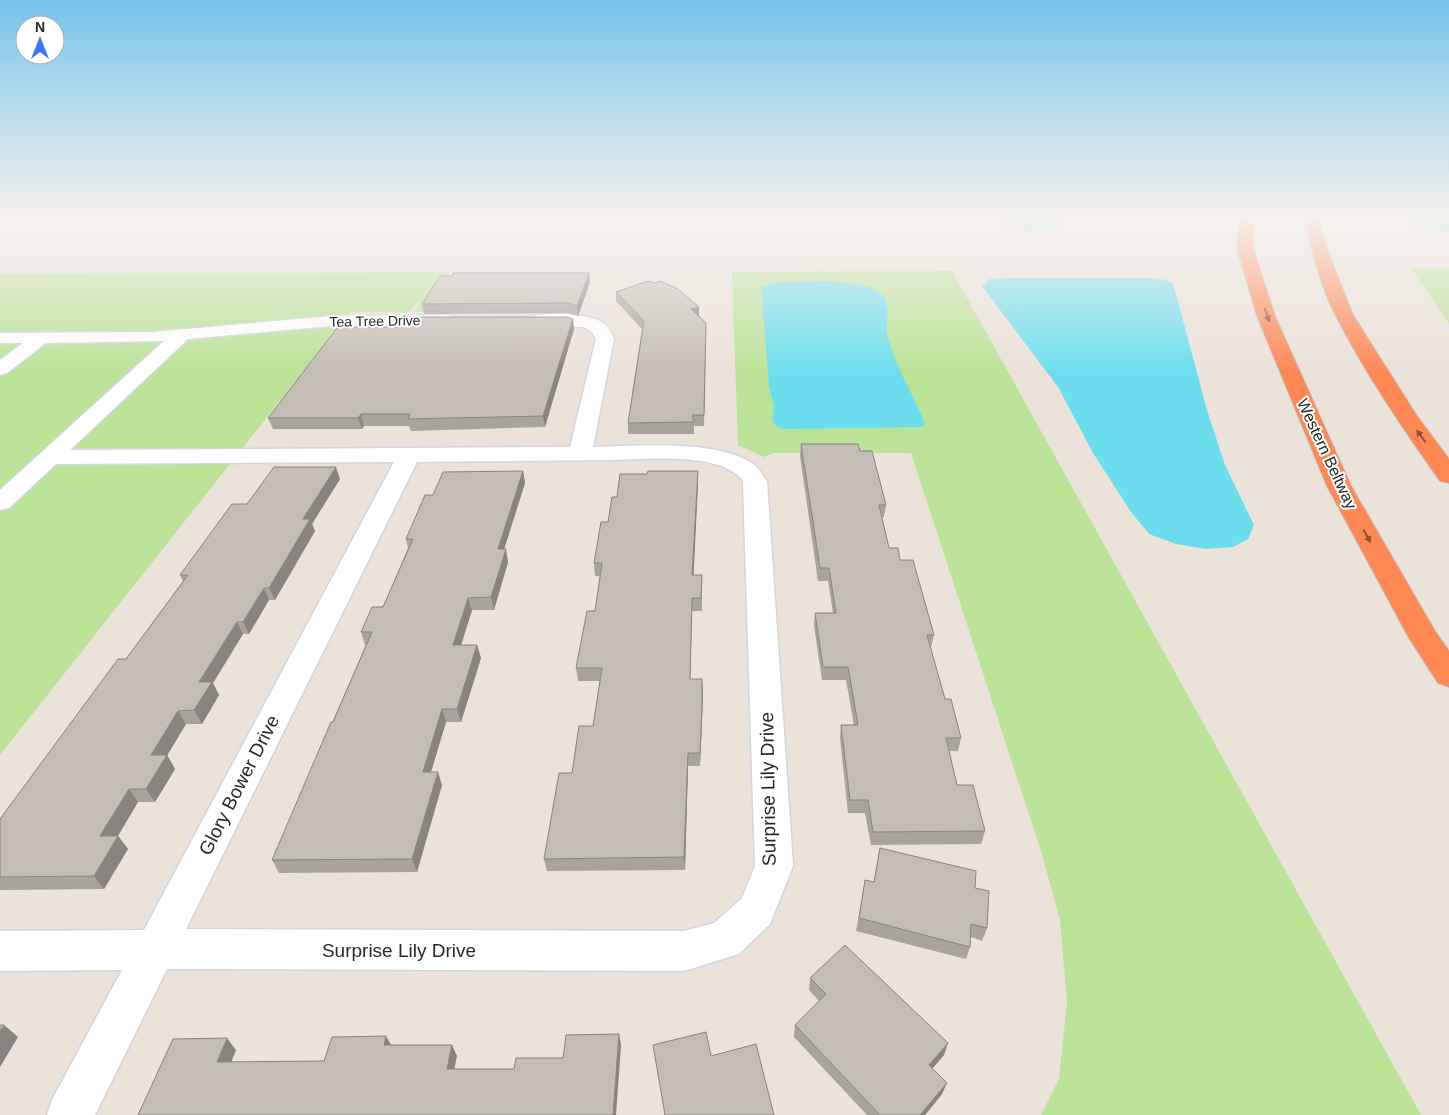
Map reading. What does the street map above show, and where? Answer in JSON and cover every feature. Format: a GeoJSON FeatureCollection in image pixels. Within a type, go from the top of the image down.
{"type":"FeatureCollection","features":[{"type":"Feature","properties":{"kind":"highway","name":"Western Beltway"},"geometry":{"type":"LineString","coordinates":[[1252,269],[1266,316],[1339,486],[1424,638],[1449,675]]}},
{"type":"Feature","properties":{"kind":"highway"},"geometry":{"type":"LineString","coordinates":[[1327,269],[1344,315],[1407,418],[1449,476]]}},
{"type":"Feature","properties":{"kind":"highway"},"geometry":{"type":"LineString","coordinates":[[1424,638],[1449,694]]}},
{"type":"Feature","properties":{"kind":"street","name":"Tea Tree Drive"},"geometry":{"type":"LineString","coordinates":[[0,338],[182,335],[330,321],[459,320]]}},
{"type":"Feature","properties":{"kind":"street"},"geometry":{"type":"LineString","coordinates":[[518,320],[568,320],[598,328],[605,338],[580,454]]}},
{"type":"Feature","properties":{"kind":"street"},"geometry":{"type":"LineString","coordinates":[[0,503],[182,335]]}},
{"type":"Feature","properties":{"kind":"street"},"geometry":{"type":"LineString","coordinates":[[0,369],[43,337]]}},
{"type":"Feature","properties":{"kind":"street","name":"Surprise Lily Drive"},"geometry":{"type":"LineString","coordinates":[[0,951],[155,949],[684,951],[726,940],[756,911],[774,866],[755,481],[746,469],[730,460],[697,454],[50,457]]}},
{"type":"Feature","properties":{"kind":"street","name":"Glory Bower Drive"},"geometry":{"type":"LineString","coordinates":[[70,1115],[409,455]]}},
{"type":"Feature","properties":{"kind":"green space"},"geometry":{"type":"Polygon","coordinates":[[[1412,269],[1449,269],[1449,324],[1412,269]]]}},
{"type":"Feature","properties":{"kind":"green space"},"geometry":{"type":"Polygon","coordinates":[[[952,271],[1421,1115],[1041,1115],[1059,1079],[1067,1002],[1060,920],[1041,851],[911,453],[773,453],[764,457],[738,445],[732,272],[952,271]]]}},
{"type":"Feature","properties":{"kind":"green space"},"geometry":{"type":"Polygon","coordinates":[[[450,272],[424,312],[415,312],[421,303],[416,303],[410,312],[350,312],[0,755],[0,273],[450,272]]]}},
{"type":"Feature","properties":{"kind":"water"},"geometry":{"type":"Polygon","coordinates":[[[1151,278],[1173,283],[1207,410],[1225,465],[1254,525],[1248,539],[1233,547],[1205,549],[1176,544],[1149,534],[1131,512],[1093,453],[1058,387],[982,286],[990,279],[1151,278]]]}},
{"type":"Feature","properties":{"kind":"water"},"geometry":{"type":"Polygon","coordinates":[[[832,281],[872,288],[886,300],[887,333],[891,349],[925,423],[922,427],[781,429],[775,425],[772,420],[774,408],[769,386],[761,287],[776,282],[832,281]]]}},
{"type":"Feature","properties":{"kind":"building"},"geometry":{"type":"Polygon","coordinates":[[[453,273],[589,273],[577,306],[567,303],[422,304],[440,276],[452,276],[453,273]]]}},
{"type":"Feature","properties":{"kind":"building"},"geometry":{"type":"Polygon","coordinates":[[[648,281],[654,283],[661,281],[678,289],[699,307],[691,309],[706,323],[704,415],[692,415],[694,422],[628,423],[644,321],[616,292],[648,281]]]}},
{"type":"Feature","properties":{"kind":"building"},"geometry":{"type":"Polygon","coordinates":[[[413,317],[567,317],[573,319],[543,416],[408,419],[410,414],[361,414],[358,418],[268,418],[337,328],[406,327],[413,317]]]}},
{"type":"Feature","properties":{"kind":"building"},"geometry":{"type":"Polygon","coordinates":[[[801,444],[858,444],[860,451],[872,451],[886,505],[879,505],[889,548],[898,548],[900,560],[913,560],[934,635],[927,635],[945,699],[951,699],[961,738],[946,738],[957,785],[973,785],[985,831],[873,832],[868,800],[850,800],[841,725],[858,725],[848,667],[823,667],[815,613],[836,613],[829,568],[820,568],[801,444]]]}},
{"type":"Feature","properties":{"kind":"building"},"geometry":{"type":"Polygon","coordinates":[[[274,467],[336,467],[303,519],[310,519],[269,588],[264,588],[243,622],[237,622],[199,682],[212,682],[194,710],[178,711],[151,755],[167,755],[146,789],[129,789],[100,836],[118,836],[94,876],[0,877],[0,819],[118,659],[126,659],[188,575],[180,575],[232,504],[247,504],[274,467]]]}},
{"type":"Feature","properties":{"kind":"building"},"geometry":{"type":"Polygon","coordinates":[[[523,471],[498,549],[506,549],[491,597],[468,598],[453,645],[477,645],[457,709],[442,709],[423,772],[438,772],[412,859],[272,860],[372,632],[361,632],[372,607],[383,607],[413,539],[406,539],[425,495],[433,495],[443,472],[523,471]]]}},
{"type":"Feature","properties":{"kind":"building"},"geometry":{"type":"Polygon","coordinates":[[[648,471],[698,471],[692,575],[702,575],[701,598],[692,598],[690,679],[702,679],[702,709],[700,753],[688,753],[684,857],[544,859],[559,773],[572,773],[579,726],[593,726],[602,668],[576,668],[587,611],[595,611],[602,563],[594,563],[601,522],[608,522],[612,497],[617,497],[620,474],[647,474],[648,471]]]}},
{"type":"Feature","properties":{"kind":"building"},"geometry":{"type":"Polygon","coordinates":[[[880,848],[976,871],[975,888],[989,891],[987,928],[971,924],[970,947],[859,918],[865,880],[874,882],[880,848]]]}},
{"type":"Feature","properties":{"kind":"building"},"geometry":{"type":"Polygon","coordinates":[[[845,945],[948,1043],[929,1065],[947,1083],[920,1115],[880,1115],[795,1025],[826,994],[810,978],[845,945]]]}},
{"type":"Feature","properties":{"kind":"building"},"geometry":{"type":"Polygon","coordinates":[[[706,1032],[711,1056],[756,1044],[774,1115],[665,1115],[653,1045],[706,1032]]]}},
{"type":"Feature","properties":{"kind":"building"},"geometry":{"type":"Polygon","coordinates":[[[619,1034],[613,1115],[138,1115],[173,1039],[227,1038],[217,1062],[324,1061],[332,1037],[386,1036],[384,1045],[452,1045],[447,1069],[514,1069],[516,1058],[563,1058],[566,1035],[619,1034]]]}}]}
